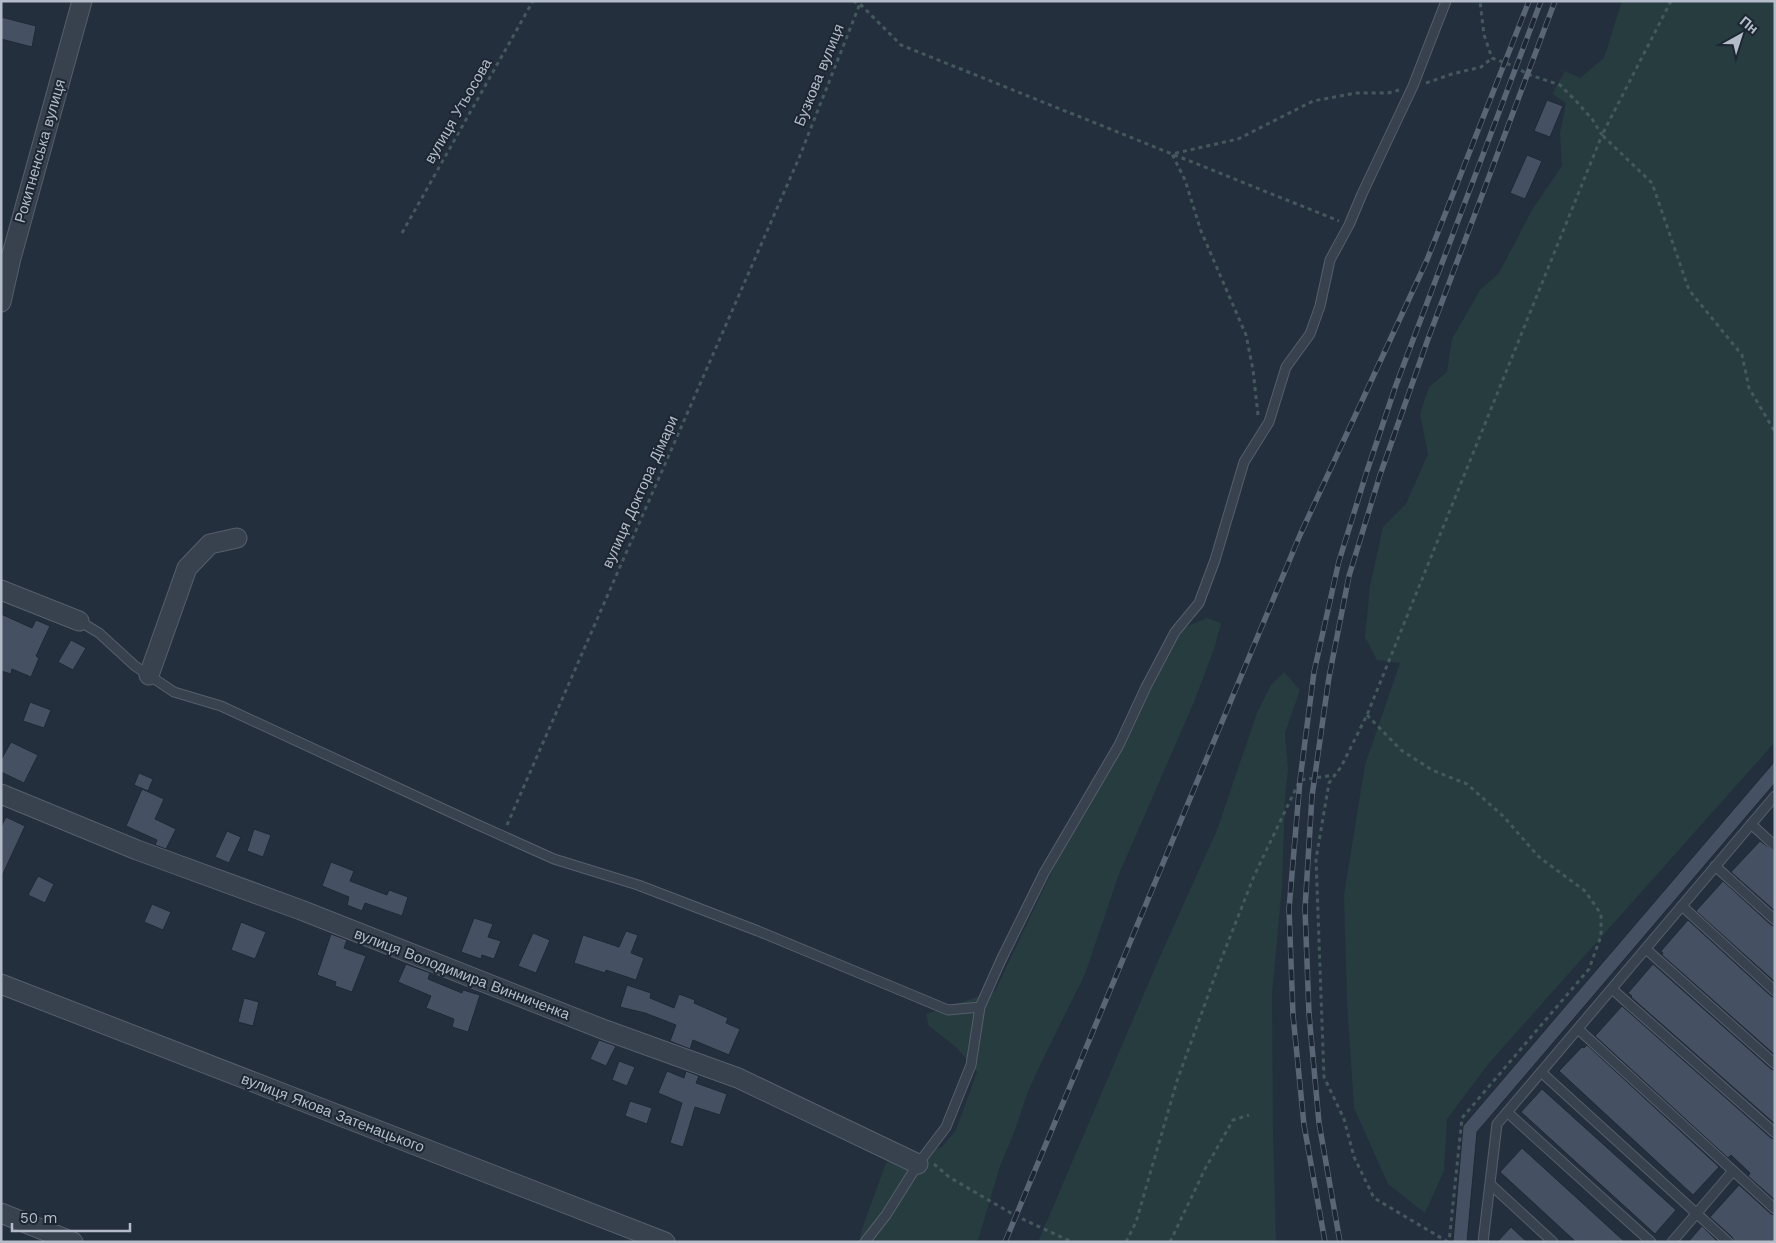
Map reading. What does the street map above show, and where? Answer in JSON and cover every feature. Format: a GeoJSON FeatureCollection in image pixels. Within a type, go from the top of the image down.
{"type":"FeatureCollection","features":[{"type":"Feature","properties":{"kind":"street","name":"Рокитненська вулиця"},"geometry":{"type":"LineString","coordinates":[[1,302],[11,258],[82,1]]}},
{"type":"Feature","properties":{"kind":"street"},"geometry":{"type":"LineString","coordinates":[[149,675],[187,568],[210,544],[238,538]]}},
{"type":"Feature","properties":{"kind":"street"},"geometry":{"type":"LineString","coordinates":[[1,590],[79,621]]}},
{"type":"Feature","properties":{"kind":"street","name":"вулиця Володимира Винниченка"},"geometry":{"type":"LineString","coordinates":[[1,794],[137,850],[301,910],[605,1030],[738,1078],[833,1122],[922,1160]]}},
{"type":"Feature","properties":{"kind":"street","name":"вулиця Якова Затенацького"},"geometry":{"type":"LineString","coordinates":[[1,984],[665,1242]]}},
{"type":"Feature","properties":{"kind":"street"},"geometry":{"type":"LineString","coordinates":[[1,1213],[73,1242]]}},
{"type":"Feature","properties":{"kind":"lane"},"geometry":{"type":"LineString","coordinates":[[865,1242],[886,1215],[946,1127],[971,1065],[980,1007],[1001,960],[1044,873],[1119,745],[1146,687],[1175,632],[1199,603],[1215,560],[1244,462],[1269,422],[1286,368],[1310,334],[1320,306],[1330,260],[1349,225],[1413,86],[1446,1]]}},
{"type":"Feature","properties":{"kind":"lane"},"geometry":{"type":"LineString","coordinates":[[79,621],[98,633],[135,666],[174,692],[221,706],[554,859],[657,892],[948,1010],[980,1007]]}},
{"type":"Feature","properties":{"kind":"lane"},"geometry":{"type":"LineString","coordinates":[[1483,1242],[1497,1124],[1775,796]]}},
{"type":"Feature","properties":{"kind":"lane"},"geometry":{"type":"LineString","coordinates":[[1751,824],[1775,846]]}},
{"type":"Feature","properties":{"kind":"lane"},"geometry":{"type":"LineString","coordinates":[[1715,866],[1775,920]]}},
{"type":"Feature","properties":{"kind":"lane"},"geometry":{"type":"LineString","coordinates":[[1682,906],[1775,991]]}},
{"type":"Feature","properties":{"kind":"lane"},"geometry":{"type":"LineString","coordinates":[[1646,948],[1775,1064]]}},
{"type":"Feature","properties":{"kind":"lane"},"geometry":{"type":"LineString","coordinates":[[1612,988],[1775,1133]]}},
{"type":"Feature","properties":{"kind":"lane"},"geometry":{"type":"LineString","coordinates":[[1578,1028],[1775,1209]]}},
{"type":"Feature","properties":{"kind":"lane"},"geometry":{"type":"LineString","coordinates":[[1541,1072],[1728,1242]]}},
{"type":"Feature","properties":{"kind":"lane"},"geometry":{"type":"LineString","coordinates":[[1508,1112],[1651,1242]]}},
{"type":"Feature","properties":{"kind":"lane"},"geometry":{"type":"LineString","coordinates":[[1672,1242],[1733,1171]]}},
{"type":"Feature","properties":{"kind":"lane"},"geometry":{"type":"LineString","coordinates":[[1490,1184],[1553,1242]]}},
{"type":"Feature","properties":{"kind":"path","name":"вулиця Утьосова"},"geometry":{"type":"LineString","coordinates":[[402,232],[533,1]]}},
{"type":"Feature","properties":{"kind":"path"},"geometry":{"type":"LineString","coordinates":[[853,1],[860,3],[901,45],[1349,225]]}},
{"type":"Feature","properties":{"kind":"path"},"geometry":{"type":"LineString","coordinates":[[1480,1],[1484,35],[1492,58]]}},
{"type":"Feature","properties":{"kind":"path"},"geometry":{"type":"LineString","coordinates":[[1367,715],[1401,750],[1432,770],[1466,784],[1503,816],[1539,857],[1585,891],[1601,914],[1601,936],[1589,969],[1462,1118],[1449,1242],[1374,1198],[1354,1157],[1344,1119],[1324,1077],[1316,859],[1329,783],[1341,767],[1367,715],[1602,135],[1671,1]]}},
{"type":"Feature","properties":{"kind":"path","name":"Бузкова вулиця"},"geometry":{"type":"LineString","coordinates":[[799,158],[860,3]]}},
{"type":"Feature","properties":{"kind":"path"},"geometry":{"type":"LineString","coordinates":[[1172,154],[1238,139],[1313,101],[1356,93],[1388,93],[1481,67],[1492,58]]}},
{"type":"Feature","properties":{"kind":"path"},"geometry":{"type":"LineString","coordinates":[[1492,58],[1560,86],[1592,119],[1602,135],[1652,183],[1688,290],[1742,355],[1749,388],[1775,432]]}},
{"type":"Feature","properties":{"kind":"path"},"geometry":{"type":"LineString","coordinates":[[1172,154],[1185,180],[1201,231],[1246,336],[1254,380],[1258,440]]}},
{"type":"Feature","properties":{"kind":"path","name":"вулиця Доктора Дімари"},"geometry":{"type":"LineString","coordinates":[[502,836],[799,158]]}},
{"type":"Feature","properties":{"kind":"path"},"geometry":{"type":"LineString","coordinates":[[1126,1242],[1136,1222],[1181,1072],[1219,965],[1254,876],[1300,780],[1335,775]]}},
{"type":"Feature","properties":{"kind":"path"},"geometry":{"type":"LineString","coordinates":[[1170,1242],[1205,1169],[1233,1120],[1249,1115]]}},
{"type":"Feature","properties":{"kind":"path"},"geometry":{"type":"LineString","coordinates":[[922,1160],[1016,1216],[1072,1242]]}},
{"type":"Feature","properties":{"kind":"green space"},"geometry":{"type":"Polygon","coordinates":[[[1622,1],[1775,1],[1775,742],[1489,1063],[1447,1119],[1444,1171],[1425,1213],[1388,1184],[1354,1108],[1347,1001],[1344,895],[1365,765],[1400,663],[1377,660],[1365,637],[1370,586],[1383,527],[1406,504],[1428,454],[1420,414],[1429,387],[1447,372],[1452,339],[1480,290],[1499,273],[1532,210],[1562,166],[1560,133],[1566,103],[1552,94],[1565,71],[1580,78],[1604,58],[1622,1]]]}},
{"type":"Feature","properties":{"kind":"green space"},"geometry":{"type":"Polygon","coordinates":[[[1207,618],[1221,623],[1215,646],[1194,702],[1119,874],[1085,974],[1027,1094],[1014,1133],[1000,1166],[979,1237],[976,1242],[860,1242],[861,1232],[886,1163],[942,1147],[956,1130],[977,1072],[957,1048],[929,1026],[926,1014],[995,991],[1054,867],[1114,763],[1178,634],[1186,627],[1207,618]]]}},
{"type":"Feature","properties":{"kind":"green space"},"geometry":{"type":"Polygon","coordinates":[[[1284,672],[1300,690],[1285,733],[1288,769],[1285,798],[1282,886],[1272,994],[1276,1242],[1038,1242],[1158,961],[1217,830],[1257,713],[1271,685],[1284,672]]]}},
{"type":"Feature","properties":{"kind":"building"},"geometry":{"type":"Polygon","coordinates":[[[1,17],[36,26],[32,47],[1,39],[1,17]]]}},
{"type":"Feature","properties":{"kind":"building"},"geometry":{"type":"Polygon","coordinates":[[[1547,100],[1563,106],[1550,137],[1534,131],[1547,100]]]}},
{"type":"Feature","properties":{"kind":"building"},"geometry":{"type":"Polygon","coordinates":[[[1527,155],[1542,161],[1525,199],[1510,193],[1527,155]]]}},
{"type":"Feature","properties":{"kind":"building"},"geometry":{"type":"Polygon","coordinates":[[[1,614],[32,628],[36,620],[50,626],[36,656],[39,658],[31,677],[12,669],[11,674],[1,671],[1,614]]]}},
{"type":"Feature","properties":{"kind":"building"},"geometry":{"type":"Polygon","coordinates":[[[71,640],[86,648],[73,670],[58,662],[71,640]]]}},
{"type":"Feature","properties":{"kind":"building"},"geometry":{"type":"Polygon","coordinates":[[[30,702],[51,710],[44,728],[23,721],[30,702]]]}},
{"type":"Feature","properties":{"kind":"building"},"geometry":{"type":"Polygon","coordinates":[[[11,742],[38,755],[24,783],[1,772],[1,760],[11,742]]]}},
{"type":"Feature","properties":{"kind":"building"},"geometry":{"type":"Polygon","coordinates":[[[1775,761],[1775,783],[1477,1132],[1467,1242],[1453,1242],[1463,1126],[1775,761]]]}},
{"type":"Feature","properties":{"kind":"building"},"geometry":{"type":"Polygon","coordinates":[[[139,773],[153,779],[148,791],[134,785],[139,773]]]}},
{"type":"Feature","properties":{"kind":"building"},"geometry":{"type":"Polygon","coordinates":[[[142,789],[164,799],[155,819],[176,829],[166,849],[155,845],[157,840],[126,826],[142,789]]]}},
{"type":"Feature","properties":{"kind":"building"},"geometry":{"type":"Polygon","coordinates":[[[6,817],[25,826],[1,878],[1,827],[6,817]]]}},
{"type":"Feature","properties":{"kind":"building"},"geometry":{"type":"Polygon","coordinates":[[[254,829],[271,835],[263,857],[247,851],[254,829]]]}},
{"type":"Feature","properties":{"kind":"building"},"geometry":{"type":"Polygon","coordinates":[[[227,831],[241,837],[229,863],[215,857],[227,831]]]}},
{"type":"Feature","properties":{"kind":"building"},"geometry":{"type":"Polygon","coordinates":[[[1760,841],[1775,852],[1775,911],[1731,872],[1760,841]]]}},
{"type":"Feature","properties":{"kind":"building"},"geometry":{"type":"Polygon","coordinates":[[[331,862],[354,871],[350,881],[387,895],[389,890],[408,897],[402,916],[365,903],[362,911],[347,905],[349,897],[322,886],[331,862]]]}},
{"type":"Feature","properties":{"kind":"building"},"geometry":{"type":"Polygon","coordinates":[[[38,876],[54,884],[45,903],[28,895],[38,876]]]}},
{"type":"Feature","properties":{"kind":"building"},"geometry":{"type":"Polygon","coordinates":[[[1723,881],[1771,925],[1775,926],[1775,982],[1696,911],[1723,881]]]}},
{"type":"Feature","properties":{"kind":"building"},"geometry":{"type":"Polygon","coordinates":[[[152,904],[171,912],[163,930],[144,922],[152,904]]]}},
{"type":"Feature","properties":{"kind":"building"},"geometry":{"type":"Polygon","coordinates":[[[474,918],[493,924],[488,937],[501,941],[494,959],[482,955],[481,959],[461,952],[474,918]]]}},
{"type":"Feature","properties":{"kind":"building"},"geometry":{"type":"Polygon","coordinates":[[[1688,920],[1771,996],[1775,997],[1775,1055],[1662,955],[1661,951],[1688,920]]]}},
{"type":"Feature","properties":{"kind":"building"},"geometry":{"type":"Polygon","coordinates":[[[241,922],[266,932],[255,959],[231,950],[241,922]]]}},
{"type":"Feature","properties":{"kind":"building"},"geometry":{"type":"Polygon","coordinates":[[[626,931],[638,935],[631,953],[644,958],[636,980],[606,970],[605,973],[574,963],[583,935],[619,947],[626,931]]]}},
{"type":"Feature","properties":{"kind":"building"},"geometry":{"type":"Polygon","coordinates":[[[533,933],[550,940],[536,973],[518,966],[533,933]]]}},
{"type":"Feature","properties":{"kind":"building"},"geometry":{"type":"Polygon","coordinates":[[[331,934],[347,940],[344,948],[366,956],[352,992],[335,986],[336,982],[317,975],[331,934]]]}},
{"type":"Feature","properties":{"kind":"building"},"geometry":{"type":"Polygon","coordinates":[[[406,964],[430,973],[428,979],[462,993],[463,990],[480,995],[468,1032],[452,1027],[454,1019],[426,1008],[431,996],[398,982],[406,964]]]}},
{"type":"Feature","properties":{"kind":"building"},"geometry":{"type":"Polygon","coordinates":[[[1653,964],[1771,1069],[1775,1070],[1775,1124],[1631,997],[1628,993],[1653,964]]]}},
{"type":"Feature","properties":{"kind":"building"},"geometry":{"type":"Polygon","coordinates":[[[627,985],[651,993],[650,998],[674,1008],[679,994],[695,1000],[694,1003],[728,1018],[726,1023],[740,1029],[729,1055],[693,1040],[690,1049],[670,1041],[676,1025],[645,1013],[620,1007],[627,985]]]}},
{"type":"Feature","properties":{"kind":"building"},"geometry":{"type":"Polygon","coordinates":[[[244,998],[259,1002],[253,1026],[238,1022],[244,998]]]}},
{"type":"Feature","properties":{"kind":"building"},"geometry":{"type":"Polygon","coordinates":[[[1622,1006],[1771,1138],[1775,1139],[1775,1200],[1748,1176],[1750,1173],[1731,1155],[1728,1158],[1595,1036],[1622,1006]]]}},
{"type":"Feature","properties":{"kind":"building"},"geometry":{"type":"Polygon","coordinates":[[[599,1040],[616,1046],[606,1066],[590,1059],[599,1040]]]}},
{"type":"Feature","properties":{"kind":"building"},"geometry":{"type":"Polygon","coordinates":[[[1587,1045],[1719,1167],[1693,1195],[1559,1071],[1582,1047],[1584,1048],[1587,1045]]]}},
{"type":"Feature","properties":{"kind":"building"},"geometry":{"type":"Polygon","coordinates":[[[619,1061],[635,1067],[627,1086],[612,1080],[619,1061]]]}},
{"type":"Feature","properties":{"kind":"building"},"geometry":{"type":"Polygon","coordinates":[[[667,1071],[684,1078],[686,1071],[699,1076],[696,1083],[727,1094],[720,1115],[695,1107],[683,1147],[670,1143],[682,1103],[658,1093],[667,1071]]]}},
{"type":"Feature","properties":{"kind":"building"},"geometry":{"type":"Polygon","coordinates":[[[1542,1089],[1676,1210],[1655,1234],[1521,1112],[1542,1089]]]}},
{"type":"Feature","properties":{"kind":"building"},"geometry":{"type":"Polygon","coordinates":[[[630,1101],[652,1108],[647,1124],[625,1116],[630,1101]]]}},
{"type":"Feature","properties":{"kind":"building"},"geometry":{"type":"Polygon","coordinates":[[[1522,1148],[1625,1242],[1576,1242],[1500,1172],[1522,1148]]]}},
{"type":"Feature","properties":{"kind":"building"},"geometry":{"type":"Polygon","coordinates":[[[1739,1185],[1771,1214],[1775,1215],[1775,1242],[1734,1242],[1732,1237],[1710,1217],[1739,1185]]]}},
{"type":"Feature","properties":{"kind":"building"},"geometry":{"type":"Polygon","coordinates":[[[1702,1226],[1718,1242],[1688,1242],[1702,1226]]]}},
{"type":"Feature","properties":{"kind":"building"},"geometry":{"type":"Polygon","coordinates":[[[1511,1227],[1527,1242],[1497,1242],[1511,1227]]]}},
{"type":"Feature","properties":{"kind":"railway"},"geometry":{"type":"LineString","coordinates":[[1005,1242],[1300,535],[1427,260],[1529,1]]}},
{"type":"Feature","properties":{"kind":"railway"},"geometry":{"type":"LineString","coordinates":[[1325,1242],[1304,1125],[1293,1015],[1289,909],[1300,780],[1314,672],[1339,561],[1396,385],[1541,1]]}},
{"type":"Feature","properties":{"kind":"railway"},"geometry":{"type":"LineString","coordinates":[[1340,1242],[1319,1123],[1309,1014],[1305,909],[1312,796],[1329,677],[1349,576],[1380,475],[1428,339],[1555,1]]}}]}
